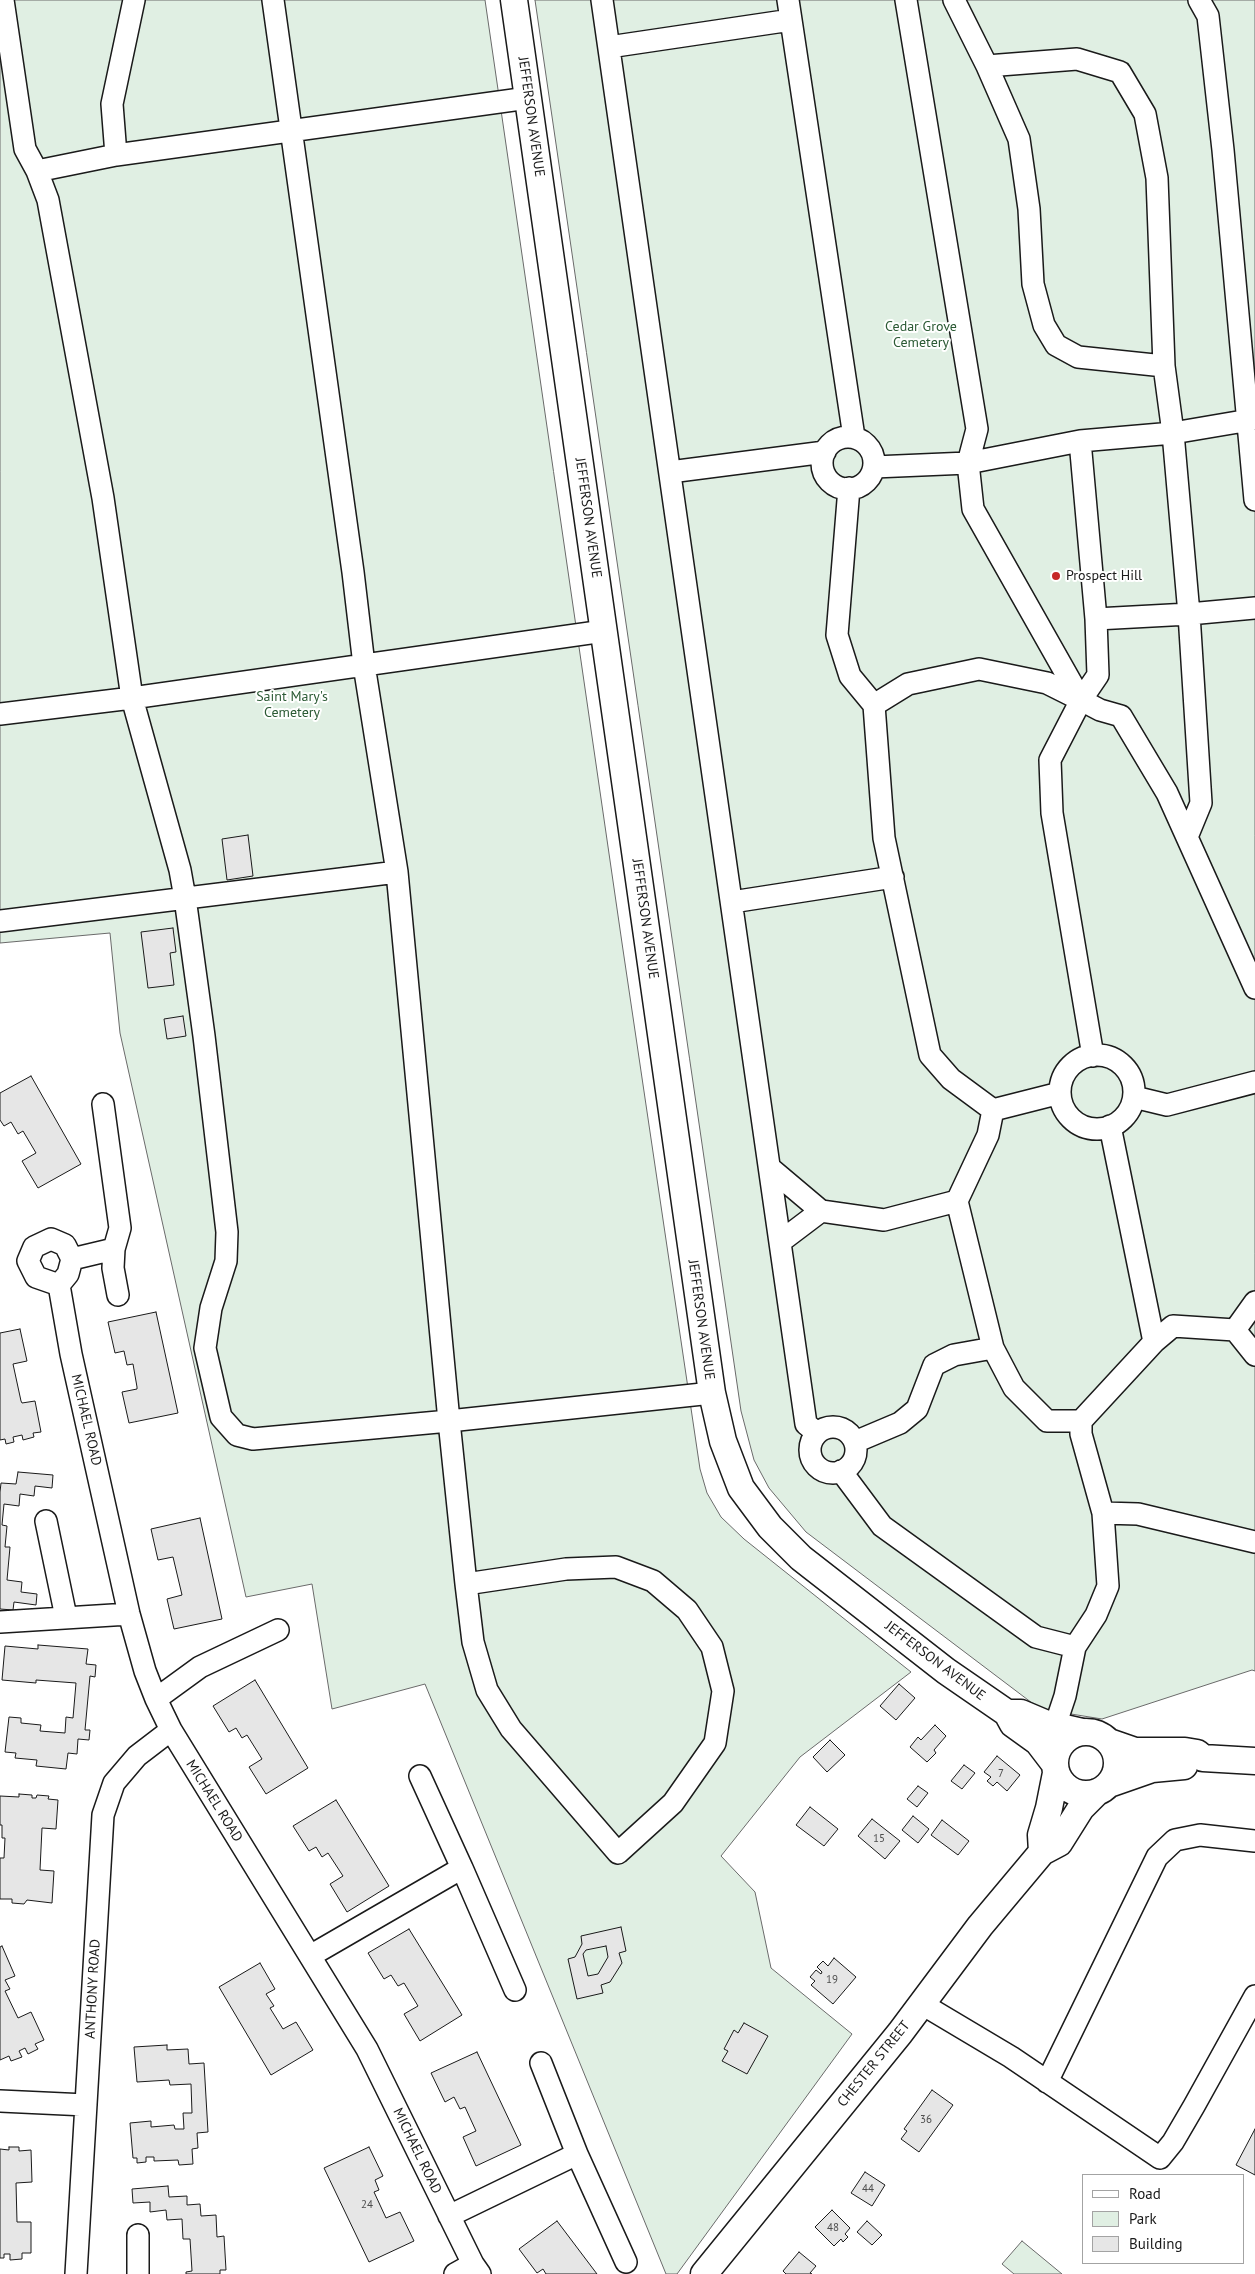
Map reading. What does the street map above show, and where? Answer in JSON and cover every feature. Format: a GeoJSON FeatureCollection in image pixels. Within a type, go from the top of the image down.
{"type":"FeatureCollection","features":[{"type":"Feature","properties":{"kind":"main road","name":"JEFFERSON AVENUE"},"geometry":{"type":"LineString","coordinates":[[514,0],[712,1393],[723,1441],[742,1488],[770,1527],[808,1564],[946,1671],[1007,1713],[1013,1724],[1038,1742],[1055,1768]]}},
{"type":"Feature","properties":{"kind":"main road","name":"JEFFERSON AVENUE"},"geometry":{"type":"LineString","coordinates":[[1007,1713],[1021,1713],[1055,1726],[1082,1732]]}},
{"type":"Feature","properties":{"kind":"main road"},"geometry":{"type":"LineString","coordinates":[[1042,1852],[1041,1835],[1049,1808],[1057,1749],[1063,1741],[1072,1735],[1082,1732],[1094,1733],[1109,1742],[1135,1750],[1191,1752],[1203,1758],[1255,1761]]}},
{"type":"Feature","properties":{"kind":"main road"},"geometry":{"type":"LineString","coordinates":[[1103,1788],[1115,1774],[1117,1763],[1115,1752],[1109,1742]]}},
{"type":"Feature","properties":{"kind":"main road"},"geometry":{"type":"LineString","coordinates":[[1055,1768],[1064,1786],[1073,1792],[1087,1794],[1152,1769],[1190,1765],[1203,1758]]}},
{"type":"Feature","properties":{"kind":"main road","name":"CHESTER STREET"},"geometry":{"type":"LineString","coordinates":[[704,2274],[922,2004],[980,1926],[1042,1852],[1059,1843],[1080,1808],[1103,1788]]}},
{"type":"Feature","properties":{"kind":"street"},"geometry":{"type":"LineString","coordinates":[[3,0],[25,149],[37,171],[48,200],[103,498],[132,698],[180,870],[185,898],[227,1232],[226,1261],[211,1308],[205,1348],[221,1417],[237,1435],[253,1439],[449,1422],[712,1393]]}},
{"type":"Feature","properties":{"kind":"street"},"geometry":{"type":"LineString","coordinates":[[116,155],[112,104],[134,0]]}},
{"type":"Feature","properties":{"kind":"street"},"geometry":{"type":"LineString","coordinates":[[273,0],[364,665],[397,872],[449,1422],[466,1584],[474,1642],[487,1690],[510,1729],[618,1853],[674,1803],[714,1743],[723,1691],[712,1648],[687,1610],[660,1586],[653,1581],[616,1567],[566,1569],[466,1584]]}},
{"type":"Feature","properties":{"kind":"street"},"geometry":{"type":"LineString","coordinates":[[602,0],[806,1424],[817,1433]]}},
{"type":"Feature","properties":{"kind":"street"},"geometry":{"type":"LineString","coordinates":[[906,0],[977,429],[968,463],[973,508],[1081,700]]}},
{"type":"Feature","properties":{"kind":"street"},"geometry":{"type":"LineString","coordinates":[[954,0],[988,66],[1019,139],[1029,209],[1033,284],[1044,325],[1056,345],[1078,357],[1164,366]]}},
{"type":"Feature","properties":{"kind":"street"},"geometry":{"type":"LineString","coordinates":[[1199,0],[1208,16],[1248,370],[1255,500]]}},
{"type":"Feature","properties":{"kind":"street"},"geometry":{"type":"LineString","coordinates":[[609,47],[789,10],[854,437]]}},
{"type":"Feature","properties":{"kind":"street"},"geometry":{"type":"LineString","coordinates":[[988,66],[1077,59],[1120,72],[1145,114],[1157,178],[1164,366],[1173,433],[1189,614],[1201,804],[1186,837]]}},
{"type":"Feature","properties":{"kind":"street"},"geometry":{"type":"LineString","coordinates":[[37,171],[116,155],[292,129],[528,98]]}},
{"type":"Feature","properties":{"kind":"street"},"geometry":{"type":"LineString","coordinates":[[874,466],[968,463],[1080,442],[1173,433],[1251,420]]}},
{"type":"Feature","properties":{"kind":"street"},"geometry":{"type":"LineString","coordinates":[[854,437],[867,445],[872,451],[874,466],[872,474],[863,484],[849,488],[840,487],[826,477],[823,469],[825,452],[837,439],[854,437]]}},
{"type":"Feature","properties":{"kind":"street"},"geometry":{"type":"LineString","coordinates":[[1080,442],[1096,618],[1098,675],[1081,700],[1050,760],[1052,804],[1093,1056]]}},
{"type":"Feature","properties":{"kind":"street"},"geometry":{"type":"LineString","coordinates":[[670,472],[825,452]]}},
{"type":"Feature","properties":{"kind":"street"},"geometry":{"type":"LineString","coordinates":[[849,488],[837,634],[850,676],[874,705],[884,838],[930,1055],[951,1079],[993,1110]]}},
{"type":"Feature","properties":{"kind":"street"},"geometry":{"type":"LineString","coordinates":[[1096,618],[1189,614],[1255,608]]}},
{"type":"Feature","properties":{"kind":"street"},"geometry":{"type":"LineString","coordinates":[[0,714],[132,698],[604,631]]}},
{"type":"Feature","properties":{"kind":"street"},"geometry":{"type":"LineString","coordinates":[[874,705],[908,684],[979,669],[1046,683],[1100,710],[1121,716],[1167,793],[1255,988]]}},
{"type":"Feature","properties":{"kind":"street"},"geometry":{"type":"LineString","coordinates":[[0,921],[397,872]]}},
{"type":"Feature","properties":{"kind":"street"},"geometry":{"type":"LineString","coordinates":[[732,902],[893,877]]}},
{"type":"Feature","properties":{"kind":"street"},"geometry":{"type":"LineString","coordinates":[[1093,1056],[1112,1058],[1122,1064],[1129,1074],[1133,1085],[1134,1097],[1130,1108],[1123,1118],[1110,1126],[1090,1128],[1078,1123],[1066,1110],[1060,1093],[1062,1080],[1068,1070],[1077,1061],[1093,1056]]}},
{"type":"Feature","properties":{"kind":"street"},"geometry":{"type":"LineString","coordinates":[[1134,1097],[1167,1105],[1255,1082]]}},
{"type":"Feature","properties":{"kind":"street"},"geometry":{"type":"LineString","coordinates":[[993,1110],[1060,1093]]}},
{"type":"Feature","properties":{"kind":"street"},"geometry":{"type":"LineString","coordinates":[[102,1104],[120,1228],[114,1249],[113,1268],[118,1295]]}},
{"type":"Feature","properties":{"kind":"street"},"geometry":{"type":"LineString","coordinates":[[993,1110],[988,1135],[957,1200],[993,1348],[1014,1388],[1046,1421],[1081,1422]]}},
{"type":"Feature","properties":{"kind":"street"},"geometry":{"type":"LineString","coordinates":[[1110,1126],[1154,1342]]}},
{"type":"Feature","properties":{"kind":"street"},"geometry":{"type":"LineString","coordinates":[[770,1168],[821,1210],[884,1220],[957,1200]]}},
{"type":"Feature","properties":{"kind":"street"},"geometry":{"type":"LineString","coordinates":[[780,1242],[821,1210]]}},
{"type":"Feature","properties":{"kind":"street"},"geometry":{"type":"LineString","coordinates":[[51,1239],[66,1245],[72,1259],[68,1274],[59,1284],[36,1277],[28,1261],[34,1247],[51,1239]]}},
{"type":"Feature","properties":{"kind":"street"},"geometry":{"type":"LineString","coordinates":[[72,1259],[114,1249]]}},
{"type":"Feature","properties":{"kind":"street","name":"MICHAEL ROAD"},"geometry":{"type":"LineString","coordinates":[[59,1284],[71,1354],[129,1614],[145,1671],[156,1699],[172,1730],[367,2049],[449,2216],[469,2271]]}},
{"type":"Feature","properties":{"kind":"street"},"geometry":{"type":"LineString","coordinates":[[1235,1330],[1255,1302]]}},
{"type":"Feature","properties":{"kind":"street"},"geometry":{"type":"LineString","coordinates":[[1055,1726],[1065,1696],[1075,1647],[1096,1616],[1108,1586],[1103,1513],[1081,1434],[1081,1422],[1154,1342],[1173,1326],[1235,1330],[1255,1354]]}},
{"type":"Feature","properties":{"kind":"street"},"geometry":{"type":"LineString","coordinates":[[855,1442],[900,1423],[917,1409],[934,1365],[954,1355],[993,1348]]}},
{"type":"Feature","properties":{"kind":"street"},"geometry":{"type":"LineString","coordinates":[[831,1426],[846,1430],[855,1442],[855,1458],[851,1464],[841,1471],[831,1473],[824,1471],[813,1461],[810,1446],[817,1433],[831,1426]]}},
{"type":"Feature","properties":{"kind":"street"},"geometry":{"type":"LineString","coordinates":[[841,1471],[882,1526],[1036,1637],[1075,1647]]}},
{"type":"Feature","properties":{"kind":"street"},"geometry":{"type":"LineString","coordinates":[[1103,1513],[1138,1514],[1255,1542]]}},
{"type":"Feature","properties":{"kind":"street"},"geometry":{"type":"LineString","coordinates":[[46,1521],[66,1617]]}},
{"type":"Feature","properties":{"kind":"street"},"geometry":{"type":"LineString","coordinates":[[0,1622],[129,1614]]}},
{"type":"Feature","properties":{"kind":"street"},"geometry":{"type":"LineString","coordinates":[[156,1699],[200,1667],[278,1630]]}},
{"type":"Feature","properties":{"kind":"street","name":"ANTHONY ROAD"},"geometry":{"type":"LineString","coordinates":[[76,2274],[104,1815],[114,1783],[138,1756],[172,1730]]}},
{"type":"Feature","properties":{"kind":"street"},"geometry":{"type":"LineString","coordinates":[[420,1776],[516,1990]]}},
{"type":"Feature","properties":{"kind":"street"},"geometry":{"type":"LineString","coordinates":[[1047,2082],[1157,1857],[1175,1840],[1200,1835],[1255,1840]]}},
{"type":"Feature","properties":{"kind":"street"},"geometry":{"type":"LineString","coordinates":[[310,1956],[462,1868]]}},
{"type":"Feature","properties":{"kind":"street"},"geometry":{"type":"LineString","coordinates":[[922,2004],[1011,2057],[1160,2158],[1173,2142],[1255,1996]]}},
{"type":"Feature","properties":{"kind":"street"},"geometry":{"type":"LineString","coordinates":[[541,2063],[577,2154],[626,2262]]}},
{"type":"Feature","properties":{"kind":"street"},"geometry":{"type":"LineString","coordinates":[[0,2101],[86,2105]]}},
{"type":"Feature","properties":{"kind":"street"},"geometry":{"type":"LineString","coordinates":[[449,2216],[577,2154]]}},
{"type":"Feature","properties":{"kind":"street"},"geometry":{"type":"LineString","coordinates":[[138,2235],[138,2274]]}},
{"type":"Feature","properties":{"kind":"green space","name":"Saint Mary's Cemetery"},"geometry":{"type":"Polygon","coordinates":[[[0,0],[485,0],[700,1469],[707,1493],[721,1517],[744,1539],[911,1672],[800,1757],[721,1856],[755,1892],[771,1968],[852,2034],[677,2274],[666,2274],[425,1684],[332,1709],[312,1584],[246,1597],[120,1033],[110,933],[0,943],[0,0]]]}},
{"type":"Feature","properties":{"kind":"green space","name":"Cedar Grove Cemetery"},"geometry":{"type":"Polygon","coordinates":[[[535,0],[1255,0],[1255,1671],[1252,1670],[1102,1719],[1040,1709],[806,1532],[769,1488],[754,1460],[741,1411],[535,0]]]}},
{"type":"Feature","properties":{"kind":"green space"},"geometry":{"type":"Polygon","coordinates":[[[1022,2241],[1062,2274],[1014,2274],[1002,2264],[1022,2241]]]}},
{"type":"Feature","properties":{"kind":"building"},"geometry":{"type":"Polygon","coordinates":[[[248,835],[253,876],[227,880],[222,839],[248,835]]]}},
{"type":"Feature","properties":{"kind":"building"},"geometry":{"type":"Polygon","coordinates":[[[173,928],[176,952],[170,953],[174,985],[148,988],[141,932],[173,928]]]}},
{"type":"Feature","properties":{"kind":"building"},"geometry":{"type":"Polygon","coordinates":[[[183,1016],[186,1036],[167,1039],[164,1019],[183,1016]]]}},
{"type":"Feature","properties":{"kind":"building"},"geometry":{"type":"Polygon","coordinates":[[[31,1076],[81,1164],[38,1188],[22,1161],[36,1153],[23,1131],[18,1134],[11,1122],[4,1126],[0,1120],[0,1093],[31,1076]]]}},
{"type":"Feature","properties":{"kind":"building"},"geometry":{"type":"Polygon","coordinates":[[[156,1312],[178,1413],[129,1423],[122,1392],[137,1389],[133,1364],[127,1365],[124,1351],[115,1353],[108,1322],[156,1312]]]}},
{"type":"Feature","properties":{"kind":"building"},"geometry":{"type":"Polygon","coordinates":[[[20,1329],[27,1361],[13,1364],[21,1401],[22,1403],[35,1401],[41,1432],[33,1433],[34,1437],[23,1440],[22,1435],[13,1437],[14,1442],[6,1444],[5,1439],[0,1440],[0,1333],[20,1329]]]}},
{"type":"Feature","properties":{"kind":"building"},"geometry":{"type":"Polygon","coordinates":[[[18,1472],[53,1475],[52,1488],[35,1486],[34,1496],[20,1494],[19,1506],[4,1504],[2,1525],[7,1526],[5,1547],[10,1547],[7,1580],[22,1582],[21,1592],[37,1594],[36,1605],[14,1602],[13,1610],[0,1609],[1,1483],[16,1484],[18,1472]]]}},
{"type":"Feature","properties":{"kind":"building"},"geometry":{"type":"Polygon","coordinates":[[[200,1518],[222,1619],[174,1629],[167,1599],[182,1595],[173,1557],[158,1560],[151,1529],[200,1518]]]}},
{"type":"Feature","properties":{"kind":"building"},"geometry":{"type":"Polygon","coordinates":[[[38,1645],[88,1649],[86,1664],[96,1665],[95,1677],[90,1676],[85,1730],[90,1730],[89,1740],[78,1739],[77,1754],[68,1753],[66,1769],[36,1766],[37,1760],[15,1758],[16,1753],[5,1752],[9,1717],[21,1718],[21,1723],[41,1725],[40,1731],[65,1733],[66,1717],[73,1718],[76,1683],[36,1680],[36,1683],[2,1680],[5,1646],[38,1649],[38,1645]]]}},
{"type":"Feature","properties":{"kind":"building"},"geometry":{"type":"Polygon","coordinates":[[[255,1680],[308,1768],[266,1794],[249,1767],[262,1759],[247,1735],[242,1738],[236,1728],[229,1732],[213,1706],[255,1680]]]}},
{"type":"Feature","properties":{"kind":"building"},"geometry":{"type":"Polygon","coordinates":[[[899,1684],[915,1698],[896,1720],[880,1706],[899,1684]]]}},
{"type":"Feature","properties":{"kind":"building"},"geometry":{"type":"Polygon","coordinates":[[[935,1725],[946,1736],[934,1750],[936,1753],[927,1762],[910,1747],[918,1737],[921,1740],[935,1725]]]}},
{"type":"Feature","properties":{"kind":"building"},"geometry":{"type":"Polygon","coordinates":[[[830,1740],[845,1755],[827,1772],[813,1757],[830,1740]]]}},
{"type":"Feature","properties":{"kind":"building"},"geometry":{"type":"Polygon","coordinates":[[[997,1756],[1020,1775],[1007,1791],[997,1782],[993,1786],[987,1781],[991,1777],[984,1772],[997,1756]]]}},
{"type":"Feature","properties":{"kind":"building"},"geometry":{"type":"Polygon","coordinates":[[[964,1765],[975,1773],[962,1789],[951,1781],[964,1765]]]}},
{"type":"Feature","properties":{"kind":"building"},"geometry":{"type":"Polygon","coordinates":[[[918,1786],[928,1793],[917,1807],[907,1799],[918,1786]]]}},
{"type":"Feature","properties":{"kind":"building"},"geometry":{"type":"Polygon","coordinates":[[[19,1794],[32,1795],[32,1798],[36,1798],[37,1795],[49,1796],[48,1799],[58,1800],[56,1829],[42,1828],[40,1870],[54,1871],[52,1903],[27,1900],[24,1904],[12,1903],[12,1899],[0,1899],[0,1858],[4,1858],[5,1838],[2,1838],[2,1825],[0,1825],[0,1796],[19,1797],[19,1794]]]}},
{"type":"Feature","properties":{"kind":"building"},"geometry":{"type":"Polygon","coordinates":[[[336,1800],[389,1886],[347,1912],[330,1884],[343,1876],[328,1853],[322,1857],[316,1847],[309,1851],[293,1826],[336,1800]]]}},
{"type":"Feature","properties":{"kind":"building"},"geometry":{"type":"Polygon","coordinates":[[[810,1807],[838,1829],[824,1846],[796,1825],[810,1807]]]}},
{"type":"Feature","properties":{"kind":"building"},"geometry":{"type":"Polygon","coordinates":[[[913,1816],[929,1829],[918,1843],[902,1830],[913,1816]]]}},
{"type":"Feature","properties":{"kind":"building"},"geometry":{"type":"Polygon","coordinates":[[[872,1819],[900,1841],[885,1859],[858,1836],[872,1819]]]}},
{"type":"Feature","properties":{"kind":"building"},"geometry":{"type":"Polygon","coordinates":[[[942,1820],[969,1841],[958,1855],[931,1835],[942,1820]]]}},
{"type":"Feature","properties":{"kind":"building"},"geometry":{"type":"Polygon","coordinates":[[[621,1927],[626,1951],[619,1953],[622,1963],[610,1982],[601,1985],[603,1993],[577,1999],[568,1959],[575,1957],[582,1944],[581,1936],[621,1927]],[[606,1946],[586,1950],[583,1954],[588,1976],[598,1974],[608,1957],[606,1946]]]}},
{"type":"Feature","properties":{"kind":"building"},"geometry":{"type":"Polygon","coordinates":[[[409,1929],[462,2015],[420,2041],[404,2014],[418,2006],[404,1983],[398,1986],[391,1975],[384,1979],[368,1953],[409,1929]]]}},
{"type":"Feature","properties":{"kind":"building"},"geometry":{"type":"Polygon","coordinates":[[[2,1946],[15,1976],[5,1980],[10,1989],[5,1991],[18,2018],[31,2012],[44,2040],[35,2044],[38,2049],[28,2054],[25,2048],[19,2051],[22,2057],[11,2061],[9,2056],[0,2060],[0,1947],[2,1946]]]}},
{"type":"Feature","properties":{"kind":"building"},"geometry":{"type":"Polygon","coordinates":[[[834,1958],[856,1977],[833,2004],[811,1985],[815,1981],[810,1977],[816,1970],[821,1974],[822,1972],[817,1967],[823,1961],[828,1966],[834,1958]]]}},
{"type":"Feature","properties":{"kind":"building"},"geometry":{"type":"Polygon","coordinates":[[[260,1963],[275,1989],[266,1994],[274,2006],[270,2008],[283,2029],[296,2022],[313,2050],[271,2075],[219,1987],[260,1963]]]}},
{"type":"Feature","properties":{"kind":"building"},"geometry":{"type":"Polygon","coordinates":[[[744,2023],[768,2036],[747,2074],[722,2061],[728,2051],[724,2049],[734,2030],[738,2033],[744,2023]]]}},
{"type":"Feature","properties":{"kind":"building"},"geometry":{"type":"Polygon","coordinates":[[[167,2045],[167,2050],[188,2049],[189,2064],[204,2063],[208,2132],[197,2133],[198,2148],[192,2149],[193,2164],[179,2165],[178,2160],[154,2161],[154,2157],[146,2157],[146,2162],[137,2163],[137,2158],[133,2158],[130,2123],[151,2121],[151,2127],[174,2125],[175,2129],[184,2129],[183,2113],[192,2113],[191,2084],[170,2085],[169,2080],[137,2082],[134,2047],[167,2045]]]}},
{"type":"Feature","properties":{"kind":"building"},"geometry":{"type":"Polygon","coordinates":[[[477,2052],[521,2145],[476,2166],[463,2137],[476,2131],[465,2107],[460,2109],[454,2097],[445,2102],[431,2073],[477,2052]]]}},
{"type":"Feature","properties":{"kind":"building"},"geometry":{"type":"Polygon","coordinates":[[[932,2090],[953,2105],[919,2152],[901,2139],[907,2131],[904,2129],[932,2090]]]}},
{"type":"Feature","properties":{"kind":"building"},"geometry":{"type":"Polygon","coordinates":[[[1255,2129],[1255,2175],[1236,2165],[1255,2129]]]}},
{"type":"Feature","properties":{"kind":"building"},"geometry":{"type":"Polygon","coordinates":[[[9,2147],[19,2147],[19,2151],[31,2150],[32,2182],[16,2183],[17,2222],[31,2222],[31,2253],[22,2253],[22,2259],[10,2260],[10,2254],[4,2254],[4,2258],[0,2258],[0,2149],[9,2150],[9,2147]]]}},
{"type":"Feature","properties":{"kind":"building"},"geometry":{"type":"Polygon","coordinates":[[[369,2147],[383,2176],[375,2180],[379,2190],[374,2192],[386,2218],[400,2212],[414,2241],[369,2262],[324,2168],[369,2147]]]}},
{"type":"Feature","properties":{"kind":"building"},"geometry":{"type":"Polygon","coordinates":[[[865,2172],[885,2185],[872,2206],[851,2193],[865,2172]]]}},
{"type":"Feature","properties":{"kind":"building"},"geometry":{"type":"Polygon","coordinates":[[[168,2186],[169,2197],[187,2196],[187,2205],[200,2204],[201,2216],[216,2215],[217,2237],[224,2236],[226,2270],[220,2270],[220,2274],[186,2274],[186,2272],[192,2271],[190,2239],[183,2239],[182,2219],[167,2220],[166,2210],[150,2212],[150,2202],[133,2203],[132,2189],[168,2186]]]}},
{"type":"Feature","properties":{"kind":"building"},"geometry":{"type":"Polygon","coordinates":[[[832,2210],[850,2228],[845,2234],[848,2237],[843,2242],[841,2239],[834,2246],[815,2227],[832,2210]]]}},
{"type":"Feature","properties":{"kind":"building"},"geometry":{"type":"Polygon","coordinates":[[[557,2221],[597,2274],[546,2274],[543,2269],[537,2273],[519,2249],[557,2221]]]}},
{"type":"Feature","properties":{"kind":"building"},"geometry":{"type":"Polygon","coordinates":[[[867,2221],[882,2235],[872,2245],[857,2232],[867,2221]]]}},
{"type":"Feature","properties":{"kind":"building"},"geometry":{"type":"Polygon","coordinates":[[[799,2252],[816,2266],[810,2273],[812,2274],[786,2274],[783,2271],[799,2252]]]}},
{"type":"Feature","properties":{"kind":"place","name":"Prospect Hill"},"geometry":{"type":"Point","coordinates":[1056,576]}}]}
